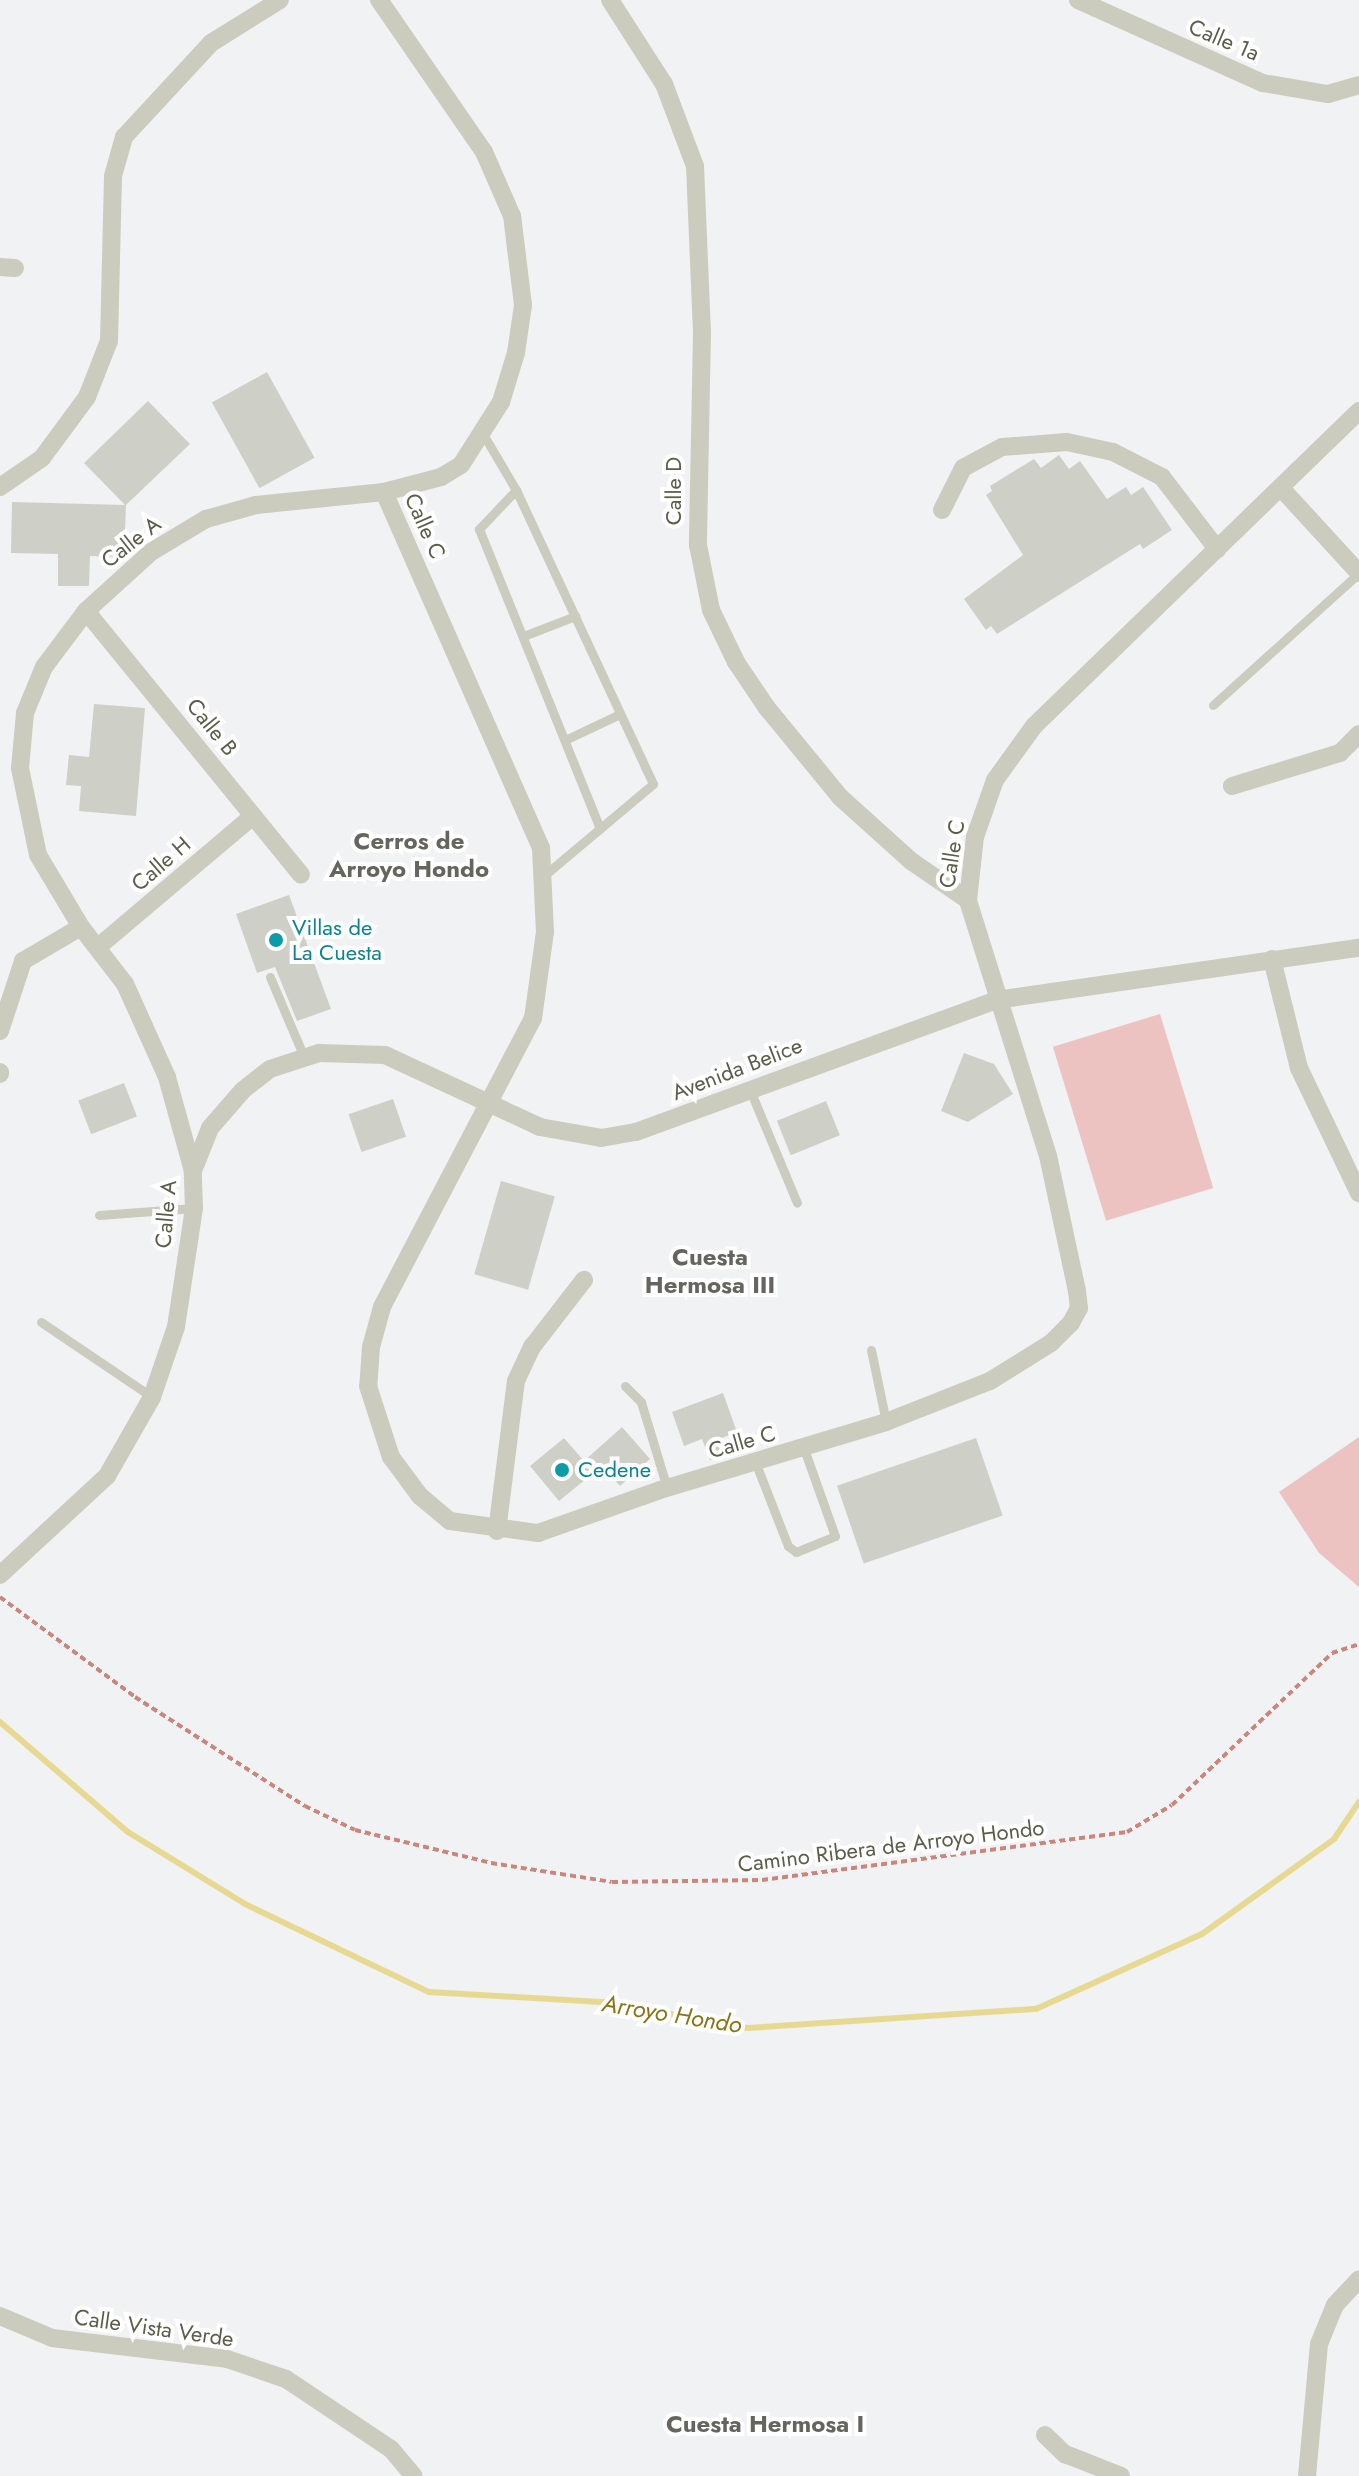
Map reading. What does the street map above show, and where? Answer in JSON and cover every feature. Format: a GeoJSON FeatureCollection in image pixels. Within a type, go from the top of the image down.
{"type":"FeatureCollection","features":[{"type":"Feature","properties":{"kind":"street"},"geometry":{"type":"LineString","coordinates":[[0,487],[42,458],[87,397],[109,341],[113,176],[124,137],[211,43],[280,0]]}},
{"type":"Feature","properties":{"kind":"street","name":"Calle A"},"geometry":{"type":"LineString","coordinates":[[152,1397],[176,1327],[194,1208],[193,1171],[167,1077],[125,984],[81,927],[38,855],[25,810],[19,738],[44,667],[86,611],[151,552],[206,519],[256,505],[384,492],[451,471],[483,434],[501,402],[516,353],[523,305],[512,216],[484,152],[379,0]]}},
{"type":"Feature","properties":{"kind":"street","name":"Calle D"},"geometry":{"type":"LineString","coordinates":[[610,0],[664,84],[695,166],[702,331],[698,545],[711,610],[736,662],[767,708],[840,797],[911,861],[968,900]]}},
{"type":"Feature","properties":{"kind":"street","name":"Calle 1a"},"geometry":{"type":"LineString","coordinates":[[1078,0],[1263,83],[1328,94],[1359,85]]}},
{"type":"Feature","properties":{"kind":"street","name":"Calle C"},"geometry":{"type":"LineString","coordinates":[[384,492],[541,848],[545,932],[533,1018],[382,1307],[371,1347],[368,1386],[391,1457],[420,1496],[450,1521],[497,1531],[538,1533],[667,1488],[756,1464],[886,1422],[990,1381],[1051,1343],[1079,1308],[1048,1156],[996,1000],[968,900],[975,837],[995,780],[1034,726],[1359,411]]}},
{"type":"Feature","properties":{"kind":"street"},"geometry":{"type":"LineString","coordinates":[[942,510],[963,468],[1002,447],[1067,442],[1113,452],[1162,477],[1217,549]]}},
{"type":"Feature","properties":{"kind":"street"},"geometry":{"type":"LineString","coordinates":[[1281,488],[1359,573]]}},
{"type":"Feature","properties":{"kind":"street","name":"Calle B"},"geometry":{"type":"LineString","coordinates":[[86,611],[301,875]]}},
{"type":"Feature","properties":{"kind":"street"},"geometry":{"type":"LineString","coordinates":[[1232,786],[1340,753],[1359,734]]}},
{"type":"Feature","properties":{"kind":"street","name":"Calle H"},"geometry":{"type":"LineString","coordinates":[[98,947],[253,816]]}},
{"type":"Feature","properties":{"kind":"street"},"geometry":{"type":"LineString","coordinates":[[0,1031],[23,961],[81,927]]}},
{"type":"Feature","properties":{"kind":"street","name":"Avenida Belice"},"geometry":{"type":"LineString","coordinates":[[193,1171],[210,1128],[243,1090],[270,1069],[304,1057],[352,1051],[385,1055],[540,1127],[601,1138],[636,1132],[996,1000],[1359,948]]}},
{"type":"Feature","properties":{"kind":"street"},"geometry":{"type":"LineString","coordinates":[[1272,959],[1299,1068],[1359,1193]]}},
{"type":"Feature","properties":{"kind":"street"},"geometry":{"type":"LineString","coordinates":[[497,1531],[516,1381],[532,1347],[584,1280]]}},
{"type":"Feature","properties":{"kind":"street"},"geometry":{"type":"LineString","coordinates":[[3,1567],[107,1476],[152,1397]]}},
{"type":"Feature","properties":{"kind":"street"},"geometry":{"type":"LineString","coordinates":[[1307,2476],[1319,2344],[1335,2305],[1359,2279]]}},
{"type":"Feature","properties":{"kind":"street","name":"Calle Vista Verde"},"geometry":{"type":"LineString","coordinates":[[0,2316],[52,2338],[227,2359],[286,2379],[391,2449],[414,2476]]}},
{"type":"Feature","properties":{"kind":"street"},"geometry":{"type":"LineString","coordinates":[[1045,2435],[1065,2454],[1121,2476]]}},
{"type":"Feature","properties":{"kind":"lane"},"geometry":{"type":"LineString","coordinates":[[483,434],[516,490],[653,784],[542,877]]}},
{"type":"Feature","properties":{"kind":"lane"},"geometry":{"type":"LineString","coordinates":[[516,490],[479,529],[526,635],[600,828]]}},
{"type":"Feature","properties":{"kind":"lane"},"geometry":{"type":"LineString","coordinates":[[1213,705],[1359,573]]}},
{"type":"Feature","properties":{"kind":"lane"},"geometry":{"type":"LineString","coordinates":[[526,635],[575,616]]}},
{"type":"Feature","properties":{"kind":"lane"},"geometry":{"type":"LineString","coordinates":[[565,740],[620,714]]}},
{"type":"Feature","properties":{"kind":"lane"},"geometry":{"type":"LineString","coordinates":[[270,977],[304,1057]]}},
{"type":"Feature","properties":{"kind":"lane"},"geometry":{"type":"LineString","coordinates":[[750,1090],[797,1203]]}},
{"type":"Feature","properties":{"kind":"lane"},"geometry":{"type":"LineString","coordinates":[[99,1215],[194,1208]]}},
{"type":"Feature","properties":{"kind":"lane"},"geometry":{"type":"LineString","coordinates":[[41,1322],[152,1397]]}},
{"type":"Feature","properties":{"kind":"lane"},"geometry":{"type":"LineString","coordinates":[[871,1350],[886,1422]]}},
{"type":"Feature","properties":{"kind":"lane"},"geometry":{"type":"LineString","coordinates":[[625,1386],[641,1402],[667,1488]]}},
{"type":"Feature","properties":{"kind":"lane"},"geometry":{"type":"LineString","coordinates":[[756,1464],[788,1546],[796,1552],[835,1536],[804,1449]]}},
{"type":"Feature","properties":{"kind":"path","name":"Camino Ribera de Arroyo Hondo"},"geometry":{"type":"LineString","coordinates":[[0,1597],[135,1697],[305,1806],[355,1830],[491,1863],[612,1882],[762,1880],[1127,1832],[1172,1805],[1332,1653],[1359,1644]]}},
{"type":"Feature","properties":{"kind":"shaded area"},"geometry":{"type":"Polygon","coordinates":[[[1160,1014],[1213,1188],[1106,1221],[1053,1047],[1160,1014]]]}},
{"type":"Feature","properties":{"kind":"shaded area"},"geometry":{"type":"Polygon","coordinates":[[[1359,1437],[1359,1587],[1319,1553],[1279,1492],[1359,1437]]]}},
{"type":"Feature","properties":{"kind":"building"},"geometry":{"type":"Polygon","coordinates":[[[267,372],[315,458],[259,488],[212,403],[267,372]]]}},
{"type":"Feature","properties":{"kind":"building"},"geometry":{"type":"Polygon","coordinates":[[[148,401],[190,444],[126,505],[124,557],[90,556],[89,586],[58,586],[58,554],[11,553],[12,502],[125,505],[84,463],[148,401]]]}},
{"type":"Feature","properties":{"kind":"building"},"geometry":{"type":"Polygon","coordinates":[[[1059,455],[1069,469],[1080,461],[1107,499],[1126,487],[1131,495],[1143,487],[1172,530],[1143,549],[1140,544],[997,634],[991,626],[986,630],[964,599],[1023,555],[986,495],[992,491],[990,486],[1034,459],[1041,468],[1059,455]]]}},
{"type":"Feature","properties":{"kind":"building"},"geometry":{"type":"Polygon","coordinates":[[[94,704],[145,708],[136,816],[79,811],[81,786],[66,785],[69,755],[89,757],[94,704]]]}},
{"type":"Feature","properties":{"kind":"building","name":"Villas de La Cuesta"},"geometry":{"type":"Polygon","coordinates":[[[289,895],[331,1009],[297,1021],[275,967],[257,973],[236,914],[289,895]]]}},
{"type":"Feature","properties":{"kind":"building"},"geometry":{"type":"Polygon","coordinates":[[[964,1053],[994,1064],[1013,1094],[968,1122],[941,1111],[964,1053]]]}},
{"type":"Feature","properties":{"kind":"building"},"geometry":{"type":"Polygon","coordinates":[[[124,1083],[137,1117],[91,1134],[78,1101],[124,1083]]]}},
{"type":"Feature","properties":{"kind":"building"},"geometry":{"type":"Polygon","coordinates":[[[393,1099],[406,1137],[362,1152],[349,1114],[393,1099]]]}},
{"type":"Feature","properties":{"kind":"building"},"geometry":{"type":"Polygon","coordinates":[[[826,1101],[840,1135],[791,1155],[777,1121],[826,1101]]]}},
{"type":"Feature","properties":{"kind":"building"},"geometry":{"type":"Polygon","coordinates":[[[501,1181],[555,1196],[528,1290],[474,1274],[501,1181]]]}},
{"type":"Feature","properties":{"kind":"building"},"geometry":{"type":"Polygon","coordinates":[[[723,1393],[737,1432],[722,1438],[728,1454],[710,1460],[702,1439],[684,1446],[672,1412],[723,1393]]]}},
{"type":"Feature","properties":{"kind":"building"},"geometry":{"type":"Polygon","coordinates":[[[622,1427],[650,1459],[620,1486],[602,1466],[559,1501],[530,1466],[564,1438],[584,1461],[622,1427]]]}},
{"type":"Feature","properties":{"kind":"building"},"geometry":{"type":"Polygon","coordinates":[[[976,1438],[1003,1516],[864,1563],[837,1486],[976,1438]]]}},
{"type":"Feature","properties":{"kind":"waterway","name":"Arroyo Hondo"},"geometry":{"type":"LineString","coordinates":[[0,1722],[128,1832],[245,1904],[429,1992],[605,2002],[748,2028],[1036,2009],[1202,1934],[1334,1839],[1359,1802]]}},
{"type":"Feature","properties":{"kind":"place","name":"Villas de La Cuesta"},"geometry":{"type":"Point","coordinates":[276,940]}},
{"type":"Feature","properties":{"kind":"place","name":"Cedene"},"geometry":{"type":"Point","coordinates":[562,1470]}},
{"type":"Feature","properties":{"kind":"district","name":"Cerros de Arroyo Hondo"},"geometry":{"type":"Point","coordinates":[409,855]}},
{"type":"Feature","properties":{"kind":"district","name":"Cuesta Hermosa III"},"geometry":{"type":"Point","coordinates":[710,1271]}},
{"type":"Feature","properties":{"kind":"district","name":"Cuesta Hermosa I"},"geometry":{"type":"Point","coordinates":[765,2424]}}]}
